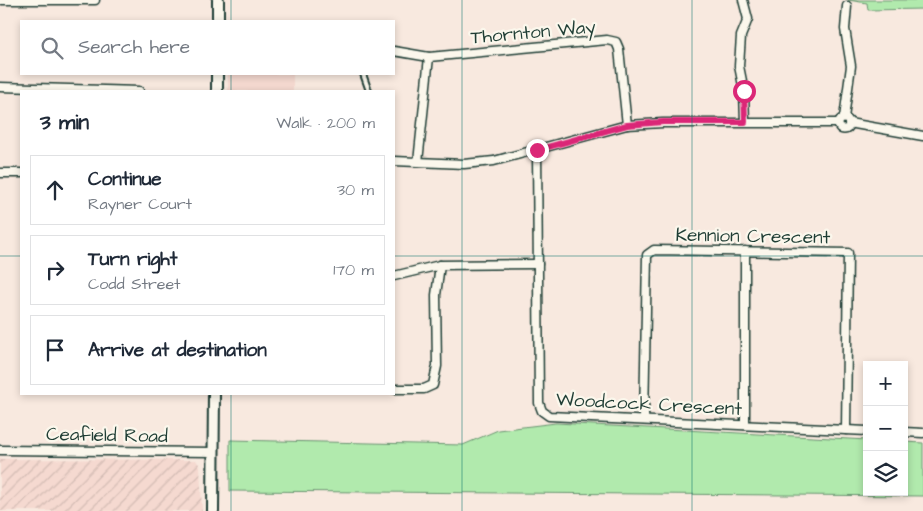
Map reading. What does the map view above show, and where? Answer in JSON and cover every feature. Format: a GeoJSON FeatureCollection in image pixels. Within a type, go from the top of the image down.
{"type":"FeatureCollection","features":[{"type":"Feature","properties":{"kind":"main road"},"geometry":{"type":"LineString","coordinates":[[218,0],[218,20]]}},
{"type":"Feature","properties":{"kind":"main road"},"geometry":{"type":"LineString","coordinates":[[217,75],[217,90]]}},
{"type":"Feature","properties":{"kind":"main road"},"geometry":{"type":"LineString","coordinates":[[213,511],[214,395]]}},
{"type":"Feature","properties":{"kind":"street"},"geometry":{"type":"LineString","coordinates":[[0,0],[95,0]]}},
{"type":"Feature","properties":{"kind":"street"},"geometry":{"type":"LineString","coordinates":[[743,0],[748,19],[742,36],[739,66],[744,91],[745,122]]}},
{"type":"Feature","properties":{"kind":"street"},"geometry":{"type":"LineString","coordinates":[[844,121],[851,66],[845,29],[846,6]]}},
{"type":"Feature","properties":{"kind":"street","name":"Thornton Way"},"geometry":{"type":"LineString","coordinates":[[395,51],[429,57],[607,40],[616,42],[619,49],[627,125]]}},
{"type":"Feature","properties":{"kind":"street"},"geometry":{"type":"LineString","coordinates":[[418,162],[429,57]]}},
{"type":"Feature","properties":{"kind":"street"},"geometry":{"type":"LineString","coordinates":[[0,87],[92,90]]}},
{"type":"Feature","properties":{"kind":"street"},"geometry":{"type":"LineString","coordinates":[[395,161],[472,164],[494,161],[627,125],[663,122],[844,121],[923,136]]}},
{"type":"Feature","properties":{"kind":"street","name":"Woodcock Crescent"},"geometry":{"type":"LineString","coordinates":[[537,150],[539,403],[542,411],[549,416],[863,431]]}},
{"type":"Feature","properties":{"kind":"street"},"geometry":{"type":"LineString","coordinates":[[0,173],[20,173]]}},
{"type":"Feature","properties":{"kind":"street","name":"Kennion Crescent"},"geometry":{"type":"LineString","coordinates":[[644,420],[647,255],[654,250],[848,253],[846,430]]}},
{"type":"Feature","properties":{"kind":"street"},"geometry":{"type":"LineString","coordinates":[[745,251],[745,425]]}},
{"type":"Feature","properties":{"kind":"street"},"geometry":{"type":"LineString","coordinates":[[395,276],[440,265],[538,264]]}},
{"type":"Feature","properties":{"kind":"street"},"geometry":{"type":"LineString","coordinates":[[395,389],[424,388],[433,384],[437,366],[436,295],[440,265]]}},
{"type":"Feature","properties":{"kind":"street"},"geometry":{"type":"LineString","coordinates":[[908,432],[923,433]]}},
{"type":"Feature","properties":{"kind":"street","name":"Ceafield Road"},"geometry":{"type":"LineString","coordinates":[[0,450],[214,452]]}},
{"type":"Feature","properties":{"kind":"lane"},"geometry":{"type":"LineString","coordinates":[[363,75],[368,90]]}},
{"type":"Feature","properties":{"kind":"shaded area"},"geometry":{"type":"Polygon","coordinates":[[[228,75],[293,75],[293,90],[228,90],[228,75]]]}},
{"type":"Feature","properties":{"kind":"shaded area"},"geometry":{"type":"Polygon","coordinates":[[[0,459],[196,460],[200,466],[202,511],[0,511],[0,459]]]}},
{"type":"Feature","properties":{"kind":"green space"},"geometry":{"type":"Polygon","coordinates":[[[848,0],[923,0],[923,9],[868,10],[867,3],[848,0]]]}},
{"type":"Feature","properties":{"kind":"green space"},"geometry":{"type":"Polygon","coordinates":[[[556,423],[863,440],[863,496],[230,491],[230,440],[463,445],[498,430],[556,423]]]}},
{"type":"Feature","properties":{"kind":"green space"},"geometry":{"type":"Polygon","coordinates":[[[908,442],[923,443],[923,496],[908,496],[908,442]]]}},
{"type":"Feature","properties":{"kind":"route"},"geometry":{"type":"LineString","coordinates":[[537,150],[627,125],[663,122],[745,122],[744,91]]}}]}
